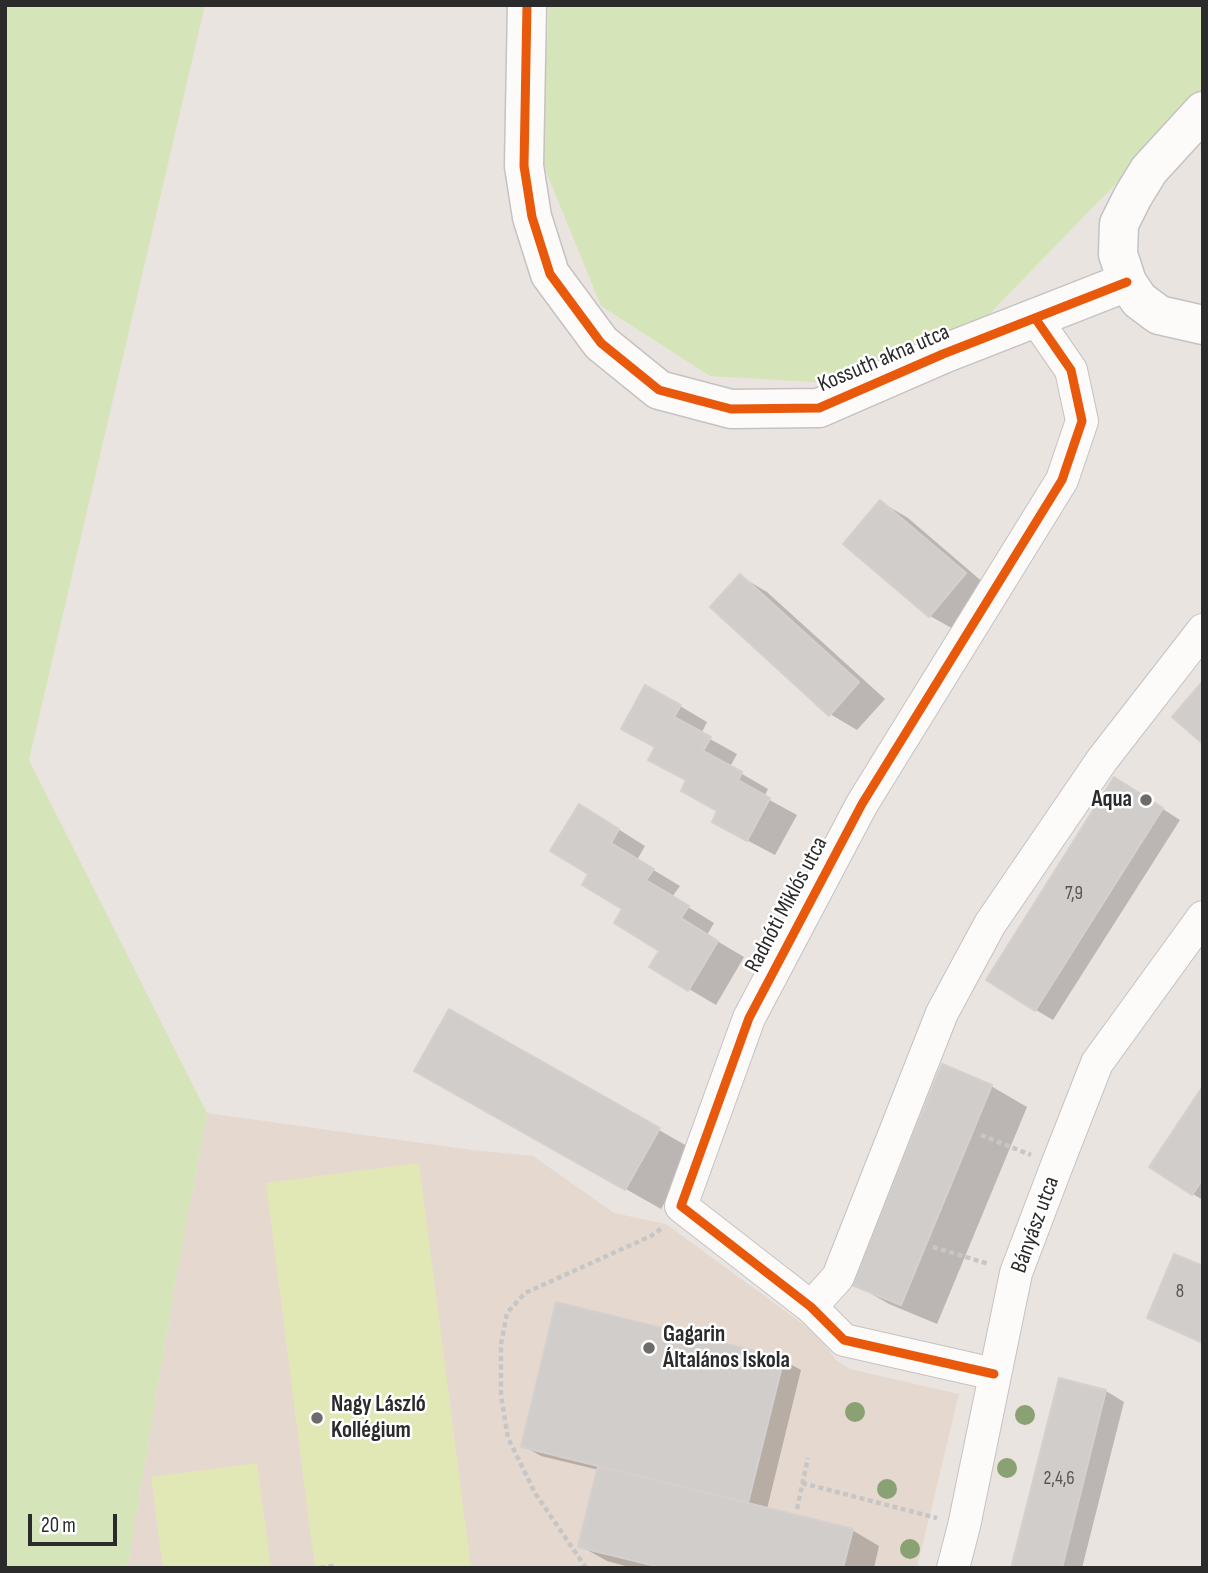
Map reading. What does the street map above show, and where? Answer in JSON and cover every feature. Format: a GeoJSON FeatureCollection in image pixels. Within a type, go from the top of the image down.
{"type":"FeatureCollection","features":[{"type":"Feature","properties":{"kind":"street","name":"Kossuth akna utca"},"geometry":{"type":"LineString","coordinates":[[527,5],[524,166],[532,218],[550,274],[601,343],[659,390],[732,409],[819,408],[943,354],[1127,282]]}},
{"type":"Feature","properties":{"kind":"street"},"geometry":{"type":"LineString","coordinates":[[1203,111],[1149,170],[1119,224],[1118,254],[1127,282],[1139,300],[1159,315],[1203,324]]}},
{"type":"Feature","properties":{"kind":"street","name":"Radnóti Miklós utca"},"geometry":{"type":"LineString","coordinates":[[681,1206],[749,1018],[862,804],[1062,480],[1082,421],[1071,370],[1035,318]]}},
{"type":"Feature","properties":{"kind":"street"},"geometry":{"type":"LineString","coordinates":[[811,1307],[838,1277],[942,1013],[990,924],[1102,760],[1203,630]]}},
{"type":"Feature","properties":{"kind":"street","name":"Bányász utca"},"geometry":{"type":"LineString","coordinates":[[953,1568],[1016,1273],[1057,1165],[1097,1063],[1203,917]]}},
{"type":"Feature","properties":{"kind":"street"},"geometry":{"type":"LineString","coordinates":[[681,1206],[811,1307],[844,1340],[994,1374]]}},
{"type":"Feature","properties":{"kind":"path"},"geometry":{"type":"LineString","coordinates":[[981,1135],[1057,1165]]}},
{"type":"Feature","properties":{"kind":"path"},"geometry":{"type":"LineString","coordinates":[[586,1568],[535,1493],[508,1438],[501,1396],[502,1344],[507,1313],[525,1293],[651,1236],[666,1224],[681,1206]]}},
{"type":"Feature","properties":{"kind":"path"},"geometry":{"type":"LineString","coordinates":[[933,1247],[1016,1273]]}},
{"type":"Feature","properties":{"kind":"path"},"geometry":{"type":"LineString","coordinates":[[797,1509],[808,1458]]}},
{"type":"Feature","properties":{"kind":"path"},"geometry":{"type":"LineString","coordinates":[[802,1483],[918,1513]]}},
{"type":"Feature","properties":{"kind":"path"},"geometry":{"type":"LineString","coordinates":[[320,1568],[334,1566]]}},
{"type":"Feature","properties":{"kind":"shaded area"},"geometry":{"type":"Polygon","coordinates":[[[207,1113],[533,1156],[614,1213],[666,1224],[818,1335],[836,1360],[850,1369],[959,1394],[917,1568],[127,1568],[207,1113]]]}},
{"type":"Feature","properties":{"kind":"green space"},"geometry":{"type":"Polygon","coordinates":[[[5,5],[205,5],[29,760],[207,1113],[127,1568],[5,1568],[5,5]]]}},
{"type":"Feature","properties":{"kind":"green space"},"geometry":{"type":"Polygon","coordinates":[[[549,5],[1203,5],[1203,94],[962,342],[829,383],[710,376],[601,306],[541,159],[549,5]]]}},
{"type":"Feature","properties":{"kind":"green space"},"geometry":{"type":"Polygon","coordinates":[[[419,1163],[471,1568],[315,1568],[266,1183],[419,1163]]]}},
{"type":"Feature","properties":{"kind":"green space"},"geometry":{"type":"Polygon","coordinates":[[[257,1463],[271,1568],[163,1568],[151,1477],[257,1463]]]}},
{"type":"Feature","properties":{"kind":"building"},"geometry":{"type":"Polygon","coordinates":[[[880,500],[966,573],[929,617],[843,544],[880,500]]]}},
{"type":"Feature","properties":{"kind":"building"},"geometry":{"type":"Polygon","coordinates":[[[740,574],[859,682],[829,716],[710,607],[740,574]]]}},
{"type":"Feature","properties":{"kind":"building"},"geometry":{"type":"Polygon","coordinates":[[[1203,681],[1203,744],[1172,717],[1203,681]]]}},
{"type":"Feature","properties":{"kind":"building"},"geometry":{"type":"Polygon","coordinates":[[[645,685],[681,705],[674,717],[711,737],[703,751],[742,772],[738,780],[770,798],[747,841],[712,822],[717,811],[681,791],[686,780],[648,760],[655,747],[621,729],[645,685]]]}},
{"type":"Feature","properties":{"kind":"building"},"geometry":{"type":"Polygon","coordinates":[[[1114,777],[1163,808],[1035,1011],[986,980],[1114,777]]]}},
{"type":"Feature","properties":{"kind":"building"},"geometry":{"type":"Polygon","coordinates":[[[579,804],[619,829],[611,843],[654,869],[646,880],[689,906],[681,918],[718,941],[688,991],[649,967],[659,951],[614,923],[622,909],[582,885],[588,874],[550,851],[579,804]]]}},
{"type":"Feature","properties":{"kind":"building"},"geometry":{"type":"Polygon","coordinates":[[[449,1009],[660,1128],[625,1190],[414,1071],[449,1009]]]}},
{"type":"Feature","properties":{"kind":"building"},"geometry":{"type":"Polygon","coordinates":[[[942,1064],[992,1085],[901,1305],[852,1285],[942,1064]]]}},
{"type":"Feature","properties":{"kind":"building"},"geometry":{"type":"Polygon","coordinates":[[[1203,1086],[1203,1179],[1192,1195],[1149,1167],[1203,1086]]]}},
{"type":"Feature","properties":{"kind":"building"},"geometry":{"type":"Polygon","coordinates":[[[1174,1254],[1203,1266],[1203,1343],[1147,1318],[1174,1254]]]}},
{"type":"Feature","properties":{"kind":"building"},"geometry":{"type":"Polygon","coordinates":[[[556,1302],[784,1358],[748,1503],[521,1447],[556,1302]]]}},
{"type":"Feature","properties":{"kind":"building"},"geometry":{"type":"Polygon","coordinates":[[[1059,1378],[1106,1390],[1062,1568],[1011,1568],[1059,1378]]]}},
{"type":"Feature","properties":{"kind":"building"},"geometry":{"type":"Polygon","coordinates":[[[598,1466],[853,1529],[843,1568],[663,1568],[578,1547],[598,1466]]]}},
{"type":"Feature","properties":{"kind":"cycle path"},"geometry":{"type":"LineString","coordinates":[[527,5],[524,166],[532,217],[550,274],[601,343],[659,390],[731,409],[819,408],[943,354],[1127,282]]}},
{"type":"Feature","properties":{"kind":"cycle path"},"geometry":{"type":"LineString","coordinates":[[994,1374],[844,1340],[811,1307],[681,1206],[749,1018],[862,804],[1062,480],[1082,421],[1071,370],[1035,318]]}},
{"type":"Feature","properties":{"kind":"place","name":"Aqua"},"geometry":{"type":"Point","coordinates":[1146,800]}},
{"type":"Feature","properties":{"kind":"place","name":"Gagarin Általános Iskola"},"geometry":{"type":"Point","coordinates":[649,1348]}},
{"type":"Feature","properties":{"kind":"place","name":"Nagy László Kollégium"},"geometry":{"type":"Point","coordinates":[317,1418]}}]}
